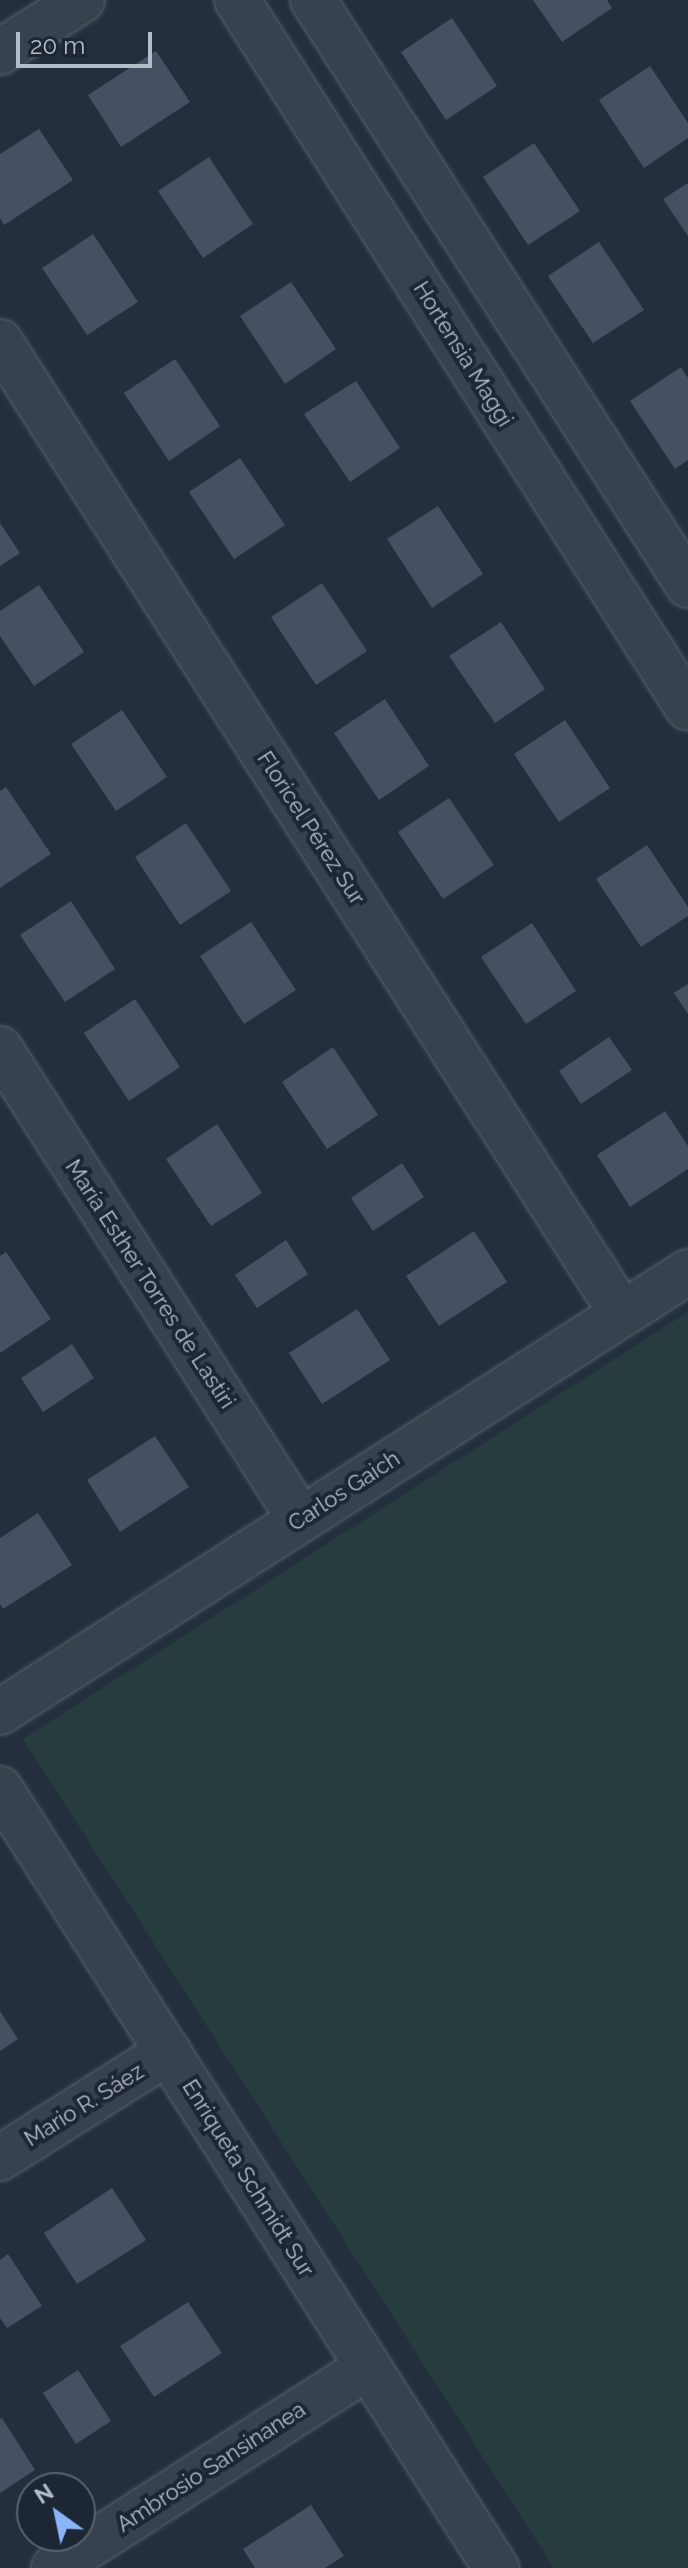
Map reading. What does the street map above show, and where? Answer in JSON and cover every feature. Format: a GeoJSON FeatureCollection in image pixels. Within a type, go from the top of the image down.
{"type":"FeatureCollection","features":[{"type":"Feature","properties":{"kind":"street"},"geometry":{"type":"LineString","coordinates":[[0,52],[82,0]]}},
{"type":"Feature","properties":{"kind":"street","name":"Hortensia Maggi"},"geometry":{"type":"LineString","coordinates":[[237,0],[688,708]]}},
{"type":"Feature","properties":{"kind":"street"},"geometry":{"type":"LineString","coordinates":[[313,0],[688,585]]}},
{"type":"Feature","properties":{"kind":"street","name":"Floricel Pérez Sur"},"geometry":{"type":"LineString","coordinates":[[0,342],[622,1314]]}},
{"type":"Feature","properties":{"kind":"street","name":"María Esther Torres de Lastiri"},"geometry":{"type":"LineString","coordinates":[[0,1049],[300,1519]]}},
{"type":"Feature","properties":{"kind":"street","name":"Carlos Gaich"},"geometry":{"type":"LineString","coordinates":[[0,1712],[688,1272]]}},
{"type":"Feature","properties":{"kind":"street","name":"Enriqueta Schmidt Sur"},"geometry":{"type":"LineString","coordinates":[[0,1789],[496,2568]]}},
{"type":"Feature","properties":{"kind":"street","name":"Mario R. Sáez"},"geometry":{"type":"LineString","coordinates":[[0,2158],[168,2052]]}},
{"type":"Feature","properties":{"kind":"street","name":"Ambrosio Sansinanea"},"geometry":{"type":"LineString","coordinates":[[54,2568],[368,2367]]}},
{"type":"Feature","properties":{"kind":"green space"},"geometry":{"type":"Polygon","coordinates":[[[688,1312],[688,2568],[554,2568],[23,1739],[688,1312]]]}},
{"type":"Feature","properties":{"kind":"building"},"geometry":{"type":"Polygon","coordinates":[[[533,0],[607,0],[612,8],[562,42],[533,0]]]}},
{"type":"Feature","properties":{"kind":"building"},"geometry":{"type":"Polygon","coordinates":[[[452,18],[497,86],[446,120],[401,52],[452,18]]]}},
{"type":"Feature","properties":{"kind":"building"},"geometry":{"type":"Polygon","coordinates":[[[156,51],[190,102],[121,147],[88,95],[156,51]]]}},
{"type":"Feature","properties":{"kind":"building"},"geometry":{"type":"Polygon","coordinates":[[[650,66],[688,123],[688,138],[644,168],[599,100],[650,66]]]}},
{"type":"Feature","properties":{"kind":"building"},"geometry":{"type":"Polygon","coordinates":[[[39,129],[73,180],[4,225],[0,218],[0,154],[39,129]]]}},
{"type":"Feature","properties":{"kind":"building"},"geometry":{"type":"Polygon","coordinates":[[[534,143],[580,211],[528,245],[483,177],[534,143]]]}},
{"type":"Feature","properties":{"kind":"building"},"geometry":{"type":"Polygon","coordinates":[[[209,157],[253,224],[203,258],[158,191],[209,157]]]}},
{"type":"Feature","properties":{"kind":"building"},"geometry":{"type":"Polygon","coordinates":[[[688,183],[688,236],[663,199],[688,183]]]}},
{"type":"Feature","properties":{"kind":"building"},"geometry":{"type":"Polygon","coordinates":[[[93,234],[138,302],[87,335],[42,268],[93,234]]]}},
{"type":"Feature","properties":{"kind":"building"},"geometry":{"type":"Polygon","coordinates":[[[599,242],[644,310],[593,343],[548,276],[599,242]]]}},
{"type":"Feature","properties":{"kind":"building"},"geometry":{"type":"Polygon","coordinates":[[[291,282],[336,349],[285,384],[240,316],[291,282]]]}},
{"type":"Feature","properties":{"kind":"building"},"geometry":{"type":"Polygon","coordinates":[[[175,359],[220,426],[169,461],[124,393],[175,359]]]}},
{"type":"Feature","properties":{"kind":"building"},"geometry":{"type":"Polygon","coordinates":[[[681,367],[688,378],[688,460],[675,469],[630,401],[681,367]]]}},
{"type":"Feature","properties":{"kind":"building"},"geometry":{"type":"Polygon","coordinates":[[[356,381],[400,448],[350,482],[304,414],[356,381]]]}},
{"type":"Feature","properties":{"kind":"building"},"geometry":{"type":"Polygon","coordinates":[[[240,458],[285,525],[234,559],[189,492],[240,458]]]}},
{"type":"Feature","properties":{"kind":"building"},"geometry":{"type":"Polygon","coordinates":[[[438,506],[483,574],[432,608],[387,539],[438,506]]]}},
{"type":"Feature","properties":{"kind":"building"},"geometry":{"type":"Polygon","coordinates":[[[0,523],[20,553],[0,566],[0,523]]]}},
{"type":"Feature","properties":{"kind":"building"},"geometry":{"type":"Polygon","coordinates":[[[322,583],[367,651],[316,685],[271,617],[322,583]]]}},
{"type":"Feature","properties":{"kind":"building"},"geometry":{"type":"Polygon","coordinates":[[[39,585],[84,652],[34,686],[0,636],[0,611],[39,585]]]}},
{"type":"Feature","properties":{"kind":"building"},"geometry":{"type":"Polygon","coordinates":[[[501,622],[545,689],[495,723],[449,656],[501,622]]]}},
{"type":"Feature","properties":{"kind":"building"},"geometry":{"type":"Polygon","coordinates":[[[385,699],[429,766],[379,800],[334,733],[385,699]]]}},
{"type":"Feature","properties":{"kind":"building"},"geometry":{"type":"Polygon","coordinates":[[[122,710],[167,777],[116,811],[71,744],[122,710]]]}},
{"type":"Feature","properties":{"kind":"building"},"geometry":{"type":"Polygon","coordinates":[[[565,720],[610,788],[559,822],[514,754],[565,720]]]}},
{"type":"Feature","properties":{"kind":"building"},"geometry":{"type":"Polygon","coordinates":[[[6,787],[51,854],[0,888],[0,791],[6,787]]]}},
{"type":"Feature","properties":{"kind":"building"},"geometry":{"type":"Polygon","coordinates":[[[449,798],[494,865],[443,899],[398,832],[449,798]]]}},
{"type":"Feature","properties":{"kind":"building"},"geometry":{"type":"Polygon","coordinates":[[[186,823],[231,891],[180,925],[135,857],[186,823]]]}},
{"type":"Feature","properties":{"kind":"building"},"geometry":{"type":"Polygon","coordinates":[[[647,845],[688,907],[688,916],[641,947],[596,879],[647,845]]]}},
{"type":"Feature","properties":{"kind":"building"},"geometry":{"type":"Polygon","coordinates":[[[71,901],[115,969],[65,1002],[20,935],[71,901]]]}},
{"type":"Feature","properties":{"kind":"building"},"geometry":{"type":"Polygon","coordinates":[[[251,922],[296,990],[244,1024],[200,956],[251,922]]]}},
{"type":"Feature","properties":{"kind":"building"},"geometry":{"type":"Polygon","coordinates":[[[532,923],[576,991],[526,1024],[481,957],[532,923]]]}},
{"type":"Feature","properties":{"kind":"building"},"geometry":{"type":"Polygon","coordinates":[[[688,984],[688,1014],[674,993],[688,984]]]}},
{"type":"Feature","properties":{"kind":"building"},"geometry":{"type":"Polygon","coordinates":[[[135,999],[180,1067],[129,1101],[84,1033],[135,999]]]}},
{"type":"Feature","properties":{"kind":"building"},"geometry":{"type":"Polygon","coordinates":[[[609,1037],[632,1070],[581,1104],[559,1071],[609,1037]]]}},
{"type":"Feature","properties":{"kind":"building"},"geometry":{"type":"Polygon","coordinates":[[[333,1047],[378,1115],[327,1149],[282,1082],[333,1047]]]}},
{"type":"Feature","properties":{"kind":"building"},"geometry":{"type":"Polygon","coordinates":[[[665,1111],[688,1146],[688,1169],[630,1207],[597,1155],[665,1111]]]}},
{"type":"Feature","properties":{"kind":"building"},"geometry":{"type":"Polygon","coordinates":[[[217,1124],[262,1193],[211,1226],[166,1159],[217,1124]]]}},
{"type":"Feature","properties":{"kind":"building"},"geometry":{"type":"Polygon","coordinates":[[[402,1163],[424,1197],[373,1231],[351,1198],[402,1163]]]}},
{"type":"Feature","properties":{"kind":"building"},"geometry":{"type":"Polygon","coordinates":[[[474,1231],[507,1282],[439,1326],[406,1276],[474,1231]]]}},
{"type":"Feature","properties":{"kind":"building"},"geometry":{"type":"Polygon","coordinates":[[[286,1240],[308,1274],[257,1308],[235,1275],[286,1240]]]}},
{"type":"Feature","properties":{"kind":"building"},"geometry":{"type":"Polygon","coordinates":[[[6,1252],[51,1319],[0,1353],[0,1256],[6,1252]]]}},
{"type":"Feature","properties":{"kind":"building"},"geometry":{"type":"Polygon","coordinates":[[[357,1309],[390,1360],[322,1404],[289,1353],[357,1309]]]}},
{"type":"Feature","properties":{"kind":"building"},"geometry":{"type":"Polygon","coordinates":[[[72,1344],[94,1378],[43,1412],[21,1378],[72,1344]]]}},
{"type":"Feature","properties":{"kind":"building"},"geometry":{"type":"Polygon","coordinates":[[[155,1436],[189,1487],[120,1532],[87,1480],[155,1436]]]}},
{"type":"Feature","properties":{"kind":"building"},"geometry":{"type":"Polygon","coordinates":[[[38,1513],[72,1565],[3,1609],[0,1604],[0,1538],[38,1513]]]}},
{"type":"Feature","properties":{"kind":"building"},"geometry":{"type":"Polygon","coordinates":[[[0,2011],[18,2039],[0,2051],[0,2011]]]}},
{"type":"Feature","properties":{"kind":"building"},"geometry":{"type":"Polygon","coordinates":[[[112,2188],[146,2240],[77,2284],[44,2233],[112,2188]]]}},
{"type":"Feature","properties":{"kind":"building"},"geometry":{"type":"Polygon","coordinates":[[[8,2254],[42,2306],[7,2328],[0,2318],[0,2260],[8,2254]]]}},
{"type":"Feature","properties":{"kind":"building"},"geometry":{"type":"Polygon","coordinates":[[[188,2302],[222,2353],[154,2397],[120,2346],[188,2302]]]}},
{"type":"Feature","properties":{"kind":"building"},"geometry":{"type":"Polygon","coordinates":[[[78,2370],[111,2421],[76,2444],[43,2393],[78,2370]]]}},
{"type":"Feature","properties":{"kind":"building"},"geometry":{"type":"Polygon","coordinates":[[[0,2419],[35,2470],[16,2472],[16,2482],[0,2493],[0,2419]]]}},
{"type":"Feature","properties":{"kind":"building"},"geometry":{"type":"Polygon","coordinates":[[[311,2505],[344,2556],[325,2568],[255,2568],[243,2549],[311,2505]]]}}]}
